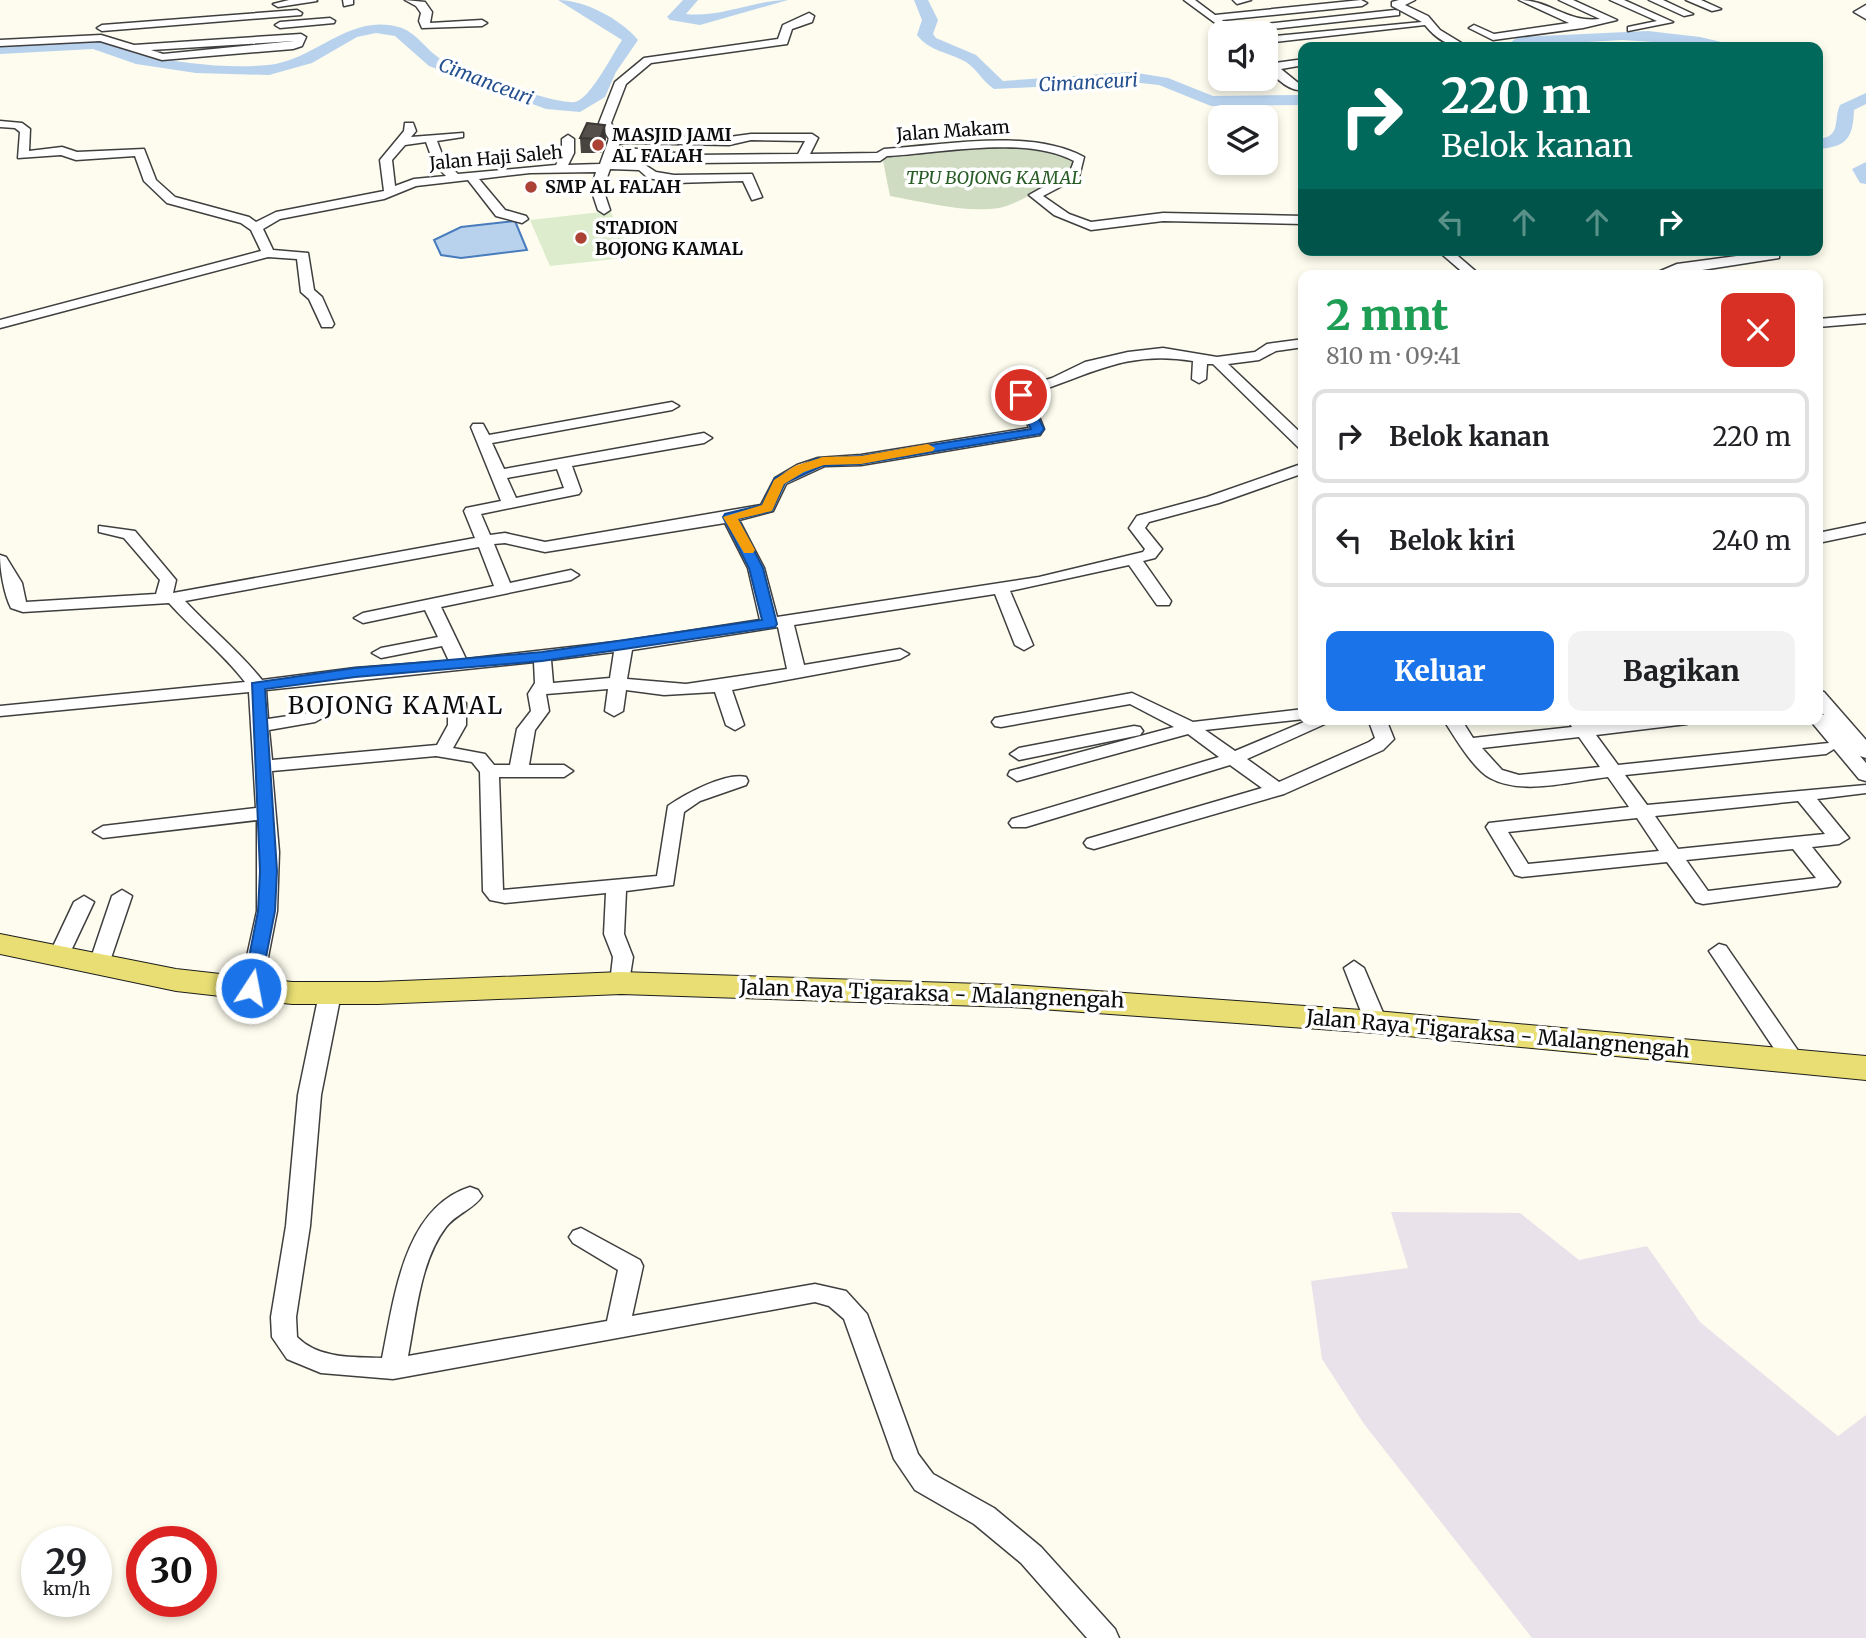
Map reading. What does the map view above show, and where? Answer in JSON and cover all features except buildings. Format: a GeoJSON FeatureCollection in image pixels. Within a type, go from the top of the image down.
{"type":"FeatureCollection","features":[{"type":"Feature","properties":{"kind":"main road","name":"Jalan Raya Tigaraksa - Malangnengah"},"geometry":{"type":"LineString","coordinates":[[0,944],[176,980],[330,994],[621,983],[1127,1002],[1376,1022],[1866,1068]]}},
{"type":"Feature","properties":{"kind":"street"},"geometry":{"type":"LineString","coordinates":[[410,0],[421,4],[422,10],[427,12],[424,21],[426,26],[482,23]]}},
{"type":"Feature","properties":{"kind":"street"},"geometry":{"type":"LineString","coordinates":[[1189,0],[1217,21]]}},
{"type":"Feature","properties":{"kind":"street"},"geometry":{"type":"LineString","coordinates":[[1237,0],[1254,14]]}},
{"type":"Feature","properties":{"kind":"street"},"geometry":{"type":"LineString","coordinates":[[1237,0],[1247,0]]}},
{"type":"Feature","properties":{"kind":"street"},"geometry":{"type":"LineString","coordinates":[[1410,0],[1396,4],[1426,20],[1436,32],[1455,42]]}},
{"type":"Feature","properties":{"kind":"street"},"geometry":{"type":"LineString","coordinates":[[1524,0],[1583,25]]}},
{"type":"Feature","properties":{"kind":"street"},"geometry":{"type":"LineString","coordinates":[[1474,28],[1493,37],[1559,30],[1612,20],[1564,0]]}},
{"type":"Feature","properties":{"kind":"street"},"geometry":{"type":"LineString","coordinates":[[1587,9],[1618,1],[1636,0]]}},
{"type":"Feature","properties":{"kind":"street"},"geometry":{"type":"LineString","coordinates":[[1654,0],[1688,14]]}},
{"type":"Feature","properties":{"kind":"street"},"geometry":{"type":"LineString","coordinates":[[1691,0],[1716,9]]}},
{"type":"Feature","properties":{"kind":"street"},"geometry":{"type":"LineString","coordinates":[[1854,0],[1866,6],[1859,12],[1866,16]]}},
{"type":"Feature","properties":{"kind":"street"},"geometry":{"type":"LineString","coordinates":[[1618,1],[1668,22],[1632,29]]}},
{"type":"Feature","properties":{"kind":"street"},"geometry":{"type":"LineString","coordinates":[[1213,18],[1362,3]]}},
{"type":"Feature","properties":{"kind":"street"},"geometry":{"type":"LineString","coordinates":[[0,43],[65,34],[104,35],[314,6]]}},
{"type":"Feature","properties":{"kind":"street"},"geometry":{"type":"LineString","coordinates":[[1278,26],[1395,13]]}},
{"type":"Feature","properties":{"kind":"street"},"geometry":{"type":"LineString","coordinates":[[604,210],[597,190],[614,145],[605,120],[621,82],[634,68],[654,58],[783,42],[787,27],[808,20],[809,16]]}},
{"type":"Feature","properties":{"kind":"street"},"geometry":{"type":"LineString","coordinates":[[104,35],[103,19],[109,17],[330,21]]}},
{"type":"Feature","properties":{"kind":"street"},"geometry":{"type":"LineString","coordinates":[[1529,18],[1559,30]]}},
{"type":"Feature","properties":{"kind":"street"},"geometry":{"type":"LineString","coordinates":[[1503,23],[1523,34]]}},
{"type":"Feature","properties":{"kind":"street"},"geometry":{"type":"LineString","coordinates":[[1278,39],[1420,25]]}},
{"type":"Feature","properties":{"kind":"street"},"geometry":{"type":"LineString","coordinates":[[1353,31],[1375,42],[1426,36]]}},
{"type":"Feature","properties":{"kind":"street"},"geometry":{"type":"LineString","coordinates":[[104,35],[135,48],[164,57],[293,46],[298,44],[301,37],[135,48]]}},
{"type":"Feature","properties":{"kind":"street"},"geometry":{"type":"LineString","coordinates":[[1284,38],[1298,48]]}},
{"type":"Feature","properties":{"kind":"street"},"geometry":{"type":"LineString","coordinates":[[1278,63],[1298,62]]}},
{"type":"Feature","properties":{"kind":"street"},"geometry":{"type":"LineString","coordinates":[[1278,71],[1298,88]]}},
{"type":"Feature","properties":{"kind":"street"},"geometry":{"type":"LineString","coordinates":[[0,124],[20,126],[27,133],[22,155],[62,151],[76,156],[140,152],[150,181],[171,201],[240,218],[256,228],[268,253]]}},
{"type":"Feature","properties":{"kind":"street"},"geometry":{"type":"LineString","coordinates":[[735,124],[737,141]]}},
{"type":"Feature","properties":{"kind":"street"},"geometry":{"type":"LineString","coordinates":[[390,192],[386,160],[395,153],[399,142],[410,131],[409,125]]}},
{"type":"Feature","properties":{"kind":"street"},"geometry":{"type":"LineString","coordinates":[[399,142],[459,135]]}},
{"type":"Feature","properties":{"kind":"street"},"geometry":{"type":"LineString","coordinates":[[430,137],[440,164],[451,171],[453,180]]}},
{"type":"Feature","properties":{"kind":"street"},"geometry":{"type":"LineString","coordinates":[[614,145],[737,141],[757,137],[812,138],[804,155]]}},
{"type":"Feature","properties":{"kind":"street"},"geometry":{"type":"LineString","coordinates":[[560,168],[568,153],[568,139]]}},
{"type":"Feature","properties":{"kind":"street","name":"Jalan Makam"},"geometry":{"type":"LineString","coordinates":[[614,145],[695,159],[880,156],[884,153],[1019,144],[1034,149],[1063,149],[1080,160],[1076,174],[1035,195],[1042,203],[1087,226],[1144,218],[1247,219],[1271,223],[1298,221]]}},
{"type":"Feature","properties":{"kind":"street"},"geometry":{"type":"LineString","coordinates":[[745,158],[748,177],[756,197]]}},
{"type":"Feature","properties":{"kind":"street","name":"Jalan Haji Saleh"},"geometry":{"type":"LineString","coordinates":[[256,228],[276,216],[390,192],[414,183],[530,169],[642,167],[652,176],[674,179],[748,177]]}},
{"type":"Feature","properties":{"kind":"street"},"geometry":{"type":"LineString","coordinates":[[472,177],[477,189],[495,202],[500,213],[522,219]]}},
{"type":"Feature","properties":{"kind":"street"},"geometry":{"type":"LineString","coordinates":[[0,324],[268,253],[303,256],[308,292],[315,297],[327,324]]}},
{"type":"Feature","properties":{"kind":"street"},"geometry":{"type":"LineString","coordinates":[[1450,256],[1468,270]]}},
{"type":"Feature","properties":{"kind":"street"},"geometry":{"type":"LineString","coordinates":[[1671,270],[1767,256]]}},
{"type":"Feature","properties":{"kind":"street"},"geometry":{"type":"LineString","coordinates":[[1823,323],[1866,319]]}},
{"type":"Feature","properties":{"kind":"street"},"geometry":{"type":"LineString","coordinates":[[0,560],[14,583],[17,604],[23,607],[169,597],[483,541],[507,538],[524,547],[545,547],[730,517],[767,508],[780,481],[820,462],[861,460],[1035,432],[1037,429],[1022,392],[1057,382],[1090,365],[1158,352],[1200,361],[1217,361],[1259,356],[1272,347],[1298,344]]}},
{"type":"Feature","properties":{"kind":"street"},"geometry":{"type":"LineString","coordinates":[[1199,379],[1200,361]]}},
{"type":"Feature","properties":{"kind":"street"},"geometry":{"type":"LineString","coordinates":[[1217,361],[1298,438]]}},
{"type":"Feature","properties":{"kind":"street"},"geometry":{"type":"LineString","coordinates":[[510,503],[481,433],[672,406]]}},
{"type":"Feature","properties":{"kind":"street"},"geometry":{"type":"LineString","coordinates":[[498,475],[704,438]]}},
{"type":"Feature","properties":{"kind":"street"},"geometry":{"type":"LineString","coordinates":[[504,589],[472,511],[573,491],[563,463]]}},
{"type":"Feature","properties":{"kind":"street"},"geometry":{"type":"LineString","coordinates":[[0,711],[542,656],[1001,589],[1149,555],[1154,549],[1137,528],[1143,519],[1213,500],[1298,470]]}},
{"type":"Feature","properties":{"kind":"street"},"geometry":{"type":"LineString","coordinates":[[730,517],[756,568],[797,672]]}},
{"type":"Feature","properties":{"kind":"street"},"geometry":{"type":"LineString","coordinates":[[1823,537],[1866,528]]}},
{"type":"Feature","properties":{"kind":"street"},"geometry":{"type":"LineString","coordinates":[[105,529],[129,534],[168,580],[169,597],[212,640],[239,661],[257,686],[267,813],[267,911],[251,988]]}},
{"type":"Feature","properties":{"kind":"street"},"geometry":{"type":"LineString","coordinates":[[1133,559],[1163,601]]}},
{"type":"Feature","properties":{"kind":"street"},"geometry":{"type":"LineString","coordinates":[[363,618],[570,575]]}},
{"type":"Feature","properties":{"kind":"street"},"geometry":{"type":"LineString","coordinates":[[1001,589],[1024,645]]}},
{"type":"Feature","properties":{"kind":"street"},"geometry":{"type":"LineString","coordinates":[[431,604],[460,665]]}},
{"type":"Feature","properties":{"kind":"street"},"geometry":{"type":"LineString","coordinates":[[381,653],[448,640]]}},
{"type":"Feature","properties":{"kind":"street"},"geometry":{"type":"LineString","coordinates":[[614,711],[624,646]]}},
{"type":"Feature","properties":{"kind":"street"},"geometry":{"type":"LineString","coordinates":[[541,689],[618,683],[691,691],[722,688],[900,654]]}},
{"type":"Feature","properties":{"kind":"street"},"geometry":{"type":"LineString","coordinates":[[519,770],[526,729],[540,710],[537,694],[544,683],[542,656]]}},
{"type":"Feature","properties":{"kind":"street"},"geometry":{"type":"LineString","coordinates":[[722,688],[735,725]]}},
{"type":"Feature","properties":{"kind":"street"},"geometry":{"type":"LineString","coordinates":[[1001,722],[1132,698],[1186,725],[1277,790]]}},
{"type":"Feature","properties":{"kind":"street"},"geometry":{"type":"LineString","coordinates":[[1823,702],[1866,752]]}},
{"type":"Feature","properties":{"kind":"street"},"geometry":{"type":"LineString","coordinates":[[442,751],[457,724],[457,703]]}},
{"type":"Feature","properties":{"kind":"street"},"geometry":{"type":"LineString","coordinates":[[1019,754],[1186,725],[1298,715]]}},
{"type":"Feature","properties":{"kind":"street"},"geometry":{"type":"LineString","coordinates":[[261,726],[315,717]]}},
{"type":"Feature","properties":{"kind":"street"},"geometry":{"type":"LineString","coordinates":[[1017,775],[1186,725]]}},
{"type":"Feature","properties":{"kind":"street"},"geometry":{"type":"LineString","coordinates":[[1019,823],[1234,758],[1313,725]]}},
{"type":"Feature","properties":{"kind":"street"},"geometry":{"type":"LineString","coordinates":[[1094,843],[1277,790],[1376,746],[1385,739],[1379,725]]}},
{"type":"Feature","properties":{"kind":"street"},"geometry":{"type":"LineString","coordinates":[[1456,725],[1468,744],[1495,774],[1518,782],[1826,748]]}},
{"type":"Feature","properties":{"kind":"street"},"geometry":{"type":"LineString","coordinates":[[1468,744],[1580,725],[1703,898],[1830,883],[1798,842]]}},
{"type":"Feature","properties":{"kind":"street"},"geometry":{"type":"LineString","coordinates":[[1803,795],[1839,838],[1522,871],[1496,827],[1803,795],[1864,782],[1822,725]]}},
{"type":"Feature","properties":{"kind":"street"},"geometry":{"type":"LineString","coordinates":[[264,766],[400,751],[442,751],[478,758],[489,771],[495,894],[505,897],[666,881],[675,810],[693,797],[739,781]]}},
{"type":"Feature","properties":{"kind":"street"},"geometry":{"type":"LineString","coordinates":[[489,771],[564,771]]}},
{"type":"Feature","properties":{"kind":"street"},"geometry":{"type":"LineString","coordinates":[[103,832],[267,813]]}},
{"type":"Feature","properties":{"kind":"street"},"geometry":{"type":"LineString","coordinates":[[613,887],[616,892],[614,934],[623,957],[621,983]]}},
{"type":"Feature","properties":{"kind":"street"},"geometry":{"type":"LineString","coordinates":[[99,964],[122,896]]}},
{"type":"Feature","properties":{"kind":"street"},"geometry":{"type":"LineString","coordinates":[[59,955],[84,902]]}},
{"type":"Feature","properties":{"kind":"street"},"geometry":{"type":"LineString","coordinates":[[1718,951],[1793,1060]]}},
{"type":"Feature","properties":{"kind":"street"},"geometry":{"type":"LineString","coordinates":[[1354,968],[1376,1022]]}},
{"type":"Feature","properties":{"kind":"street"},"geometry":{"type":"LineString","coordinates":[[330,994],[308,1107],[300,1216],[284,1319],[284,1340],[292,1350],[307,1358],[342,1367],[393,1368],[815,1293],[837,1298],[855,1314],[907,1459],[924,1482],[984,1516],[1031,1555],[1105,1638]]}},
{"type":"Feature","properties":{"kind":"street"},"geometry":{"type":"LineString","coordinates":[[393,1368],[414,1268],[442,1216],[456,1201],[470,1196]]}},
{"type":"Feature","properties":{"kind":"street"},"geometry":{"type":"LineString","coordinates":[[580,1237],[631,1266],[617,1330]]}},
{"type":"Feature","properties":{"kind":"shaded area"},"geometry":{"type":"Polygon","coordinates":[[[1391,1212],[1520,1213],[1579,1260],[1647,1246],[1700,1322],[1838,1436],[1866,1415],[1866,1638],[1532,1638],[1364,1424],[1322,1359],[1311,1281],[1408,1268],[1391,1212]]]}},
{"type":"Feature","properties":{"kind":"green space","name":"TPU BOJONG KAMAL"},"geometry":{"type":"Polygon","coordinates":[[[1016,147],[1067,157],[1074,160],[1071,170],[1025,198],[999,208],[958,208],[890,196],[883,161],[886,155],[1016,147]]]}},
{"type":"Feature","properties":{"kind":"green space","name":"STADION BOJONG KAMAL"},"geometry":{"type":"Polygon","coordinates":[[[610,211],[633,257],[550,266],[530,220],[610,211]]]}},
{"type":"Feature","properties":{"kind":"water"},"geometry":{"type":"Polygon","coordinates":[[[515,221],[527,250],[461,258],[441,255],[434,240],[461,227],[515,221]]]}},
{"type":"Feature","properties":{"kind":"waterway","name":"Cimanceuri"},"geometry":{"type":"LineString","coordinates":[[0,49],[95,44],[136,59],[196,68],[269,70],[306,60],[352,33],[376,28],[400,32],[435,63],[552,106],[580,107],[599,94],[608,72],[630,40],[618,29],[565,0]]}},
{"type":"Feature","properties":{"kind":"waterway","name":"Cimanceuri"},"geometry":{"type":"LineString","coordinates":[[691,0],[675,17],[700,20],[781,0]]}},
{"type":"Feature","properties":{"kind":"waterway","name":"Cimanceuri"},"geometry":{"type":"LineString","coordinates":[[921,0],[930,20],[925,35],[930,41],[971,59],[1000,86],[1131,77],[1162,81],[1211,101],[1298,100]]}},
{"type":"Feature","properties":{"kind":"waterway","name":"Cimanceuri"},"geometry":{"type":"LineString","coordinates":[[1518,42],[1622,36],[1704,42]]}},
{"type":"Feature","properties":{"kind":"waterway","name":"Cimanceuri"},"geometry":{"type":"LineString","coordinates":[[1823,144],[1832,143],[1845,131],[1846,108],[1866,98]]}},
{"type":"Feature","properties":{"kind":"waterway","name":"Cimanceuri"},"geometry":{"type":"LineString","coordinates":[[1866,167],[1861,169],[1866,179]]}},
{"type":"Feature","properties":{"kind":"slow traffic"},"geometry":{"type":"LineString","coordinates":[[748,550],[730,517],[767,508],[773,500],[778,482],[799,469],[823,461],[861,460],[928,448]]}},
{"type":"Feature","properties":{"kind":"place","name":"MASJID JAMI AL FALAH"},"geometry":{"type":"Point","coordinates":[598,145]}},
{"type":"Feature","properties":{"kind":"place","name":"SMP AL FALAH"},"geometry":{"type":"Point","coordinates":[531,187]}},
{"type":"Feature","properties":{"kind":"place","name":"STADION BOJONG KAMAL"},"geometry":{"type":"Point","coordinates":[581,238]}},
{"type":"Feature","properties":{"kind":"district","name":"BOJONG KAMAL"},"geometry":{"type":"Point","coordinates":[396,706]}},
{"type":"Feature","properties":{"kind":"route"},"geometry":{"type":"LineString","coordinates":[[251,988],[267,911],[269,852],[257,686],[323,676],[542,656],[770,624],[764,589],[751,554],[730,517],[767,508],[780,481],[799,469],[820,462],[861,460],[1035,432],[1037,429],[1021,395]]}}]}
